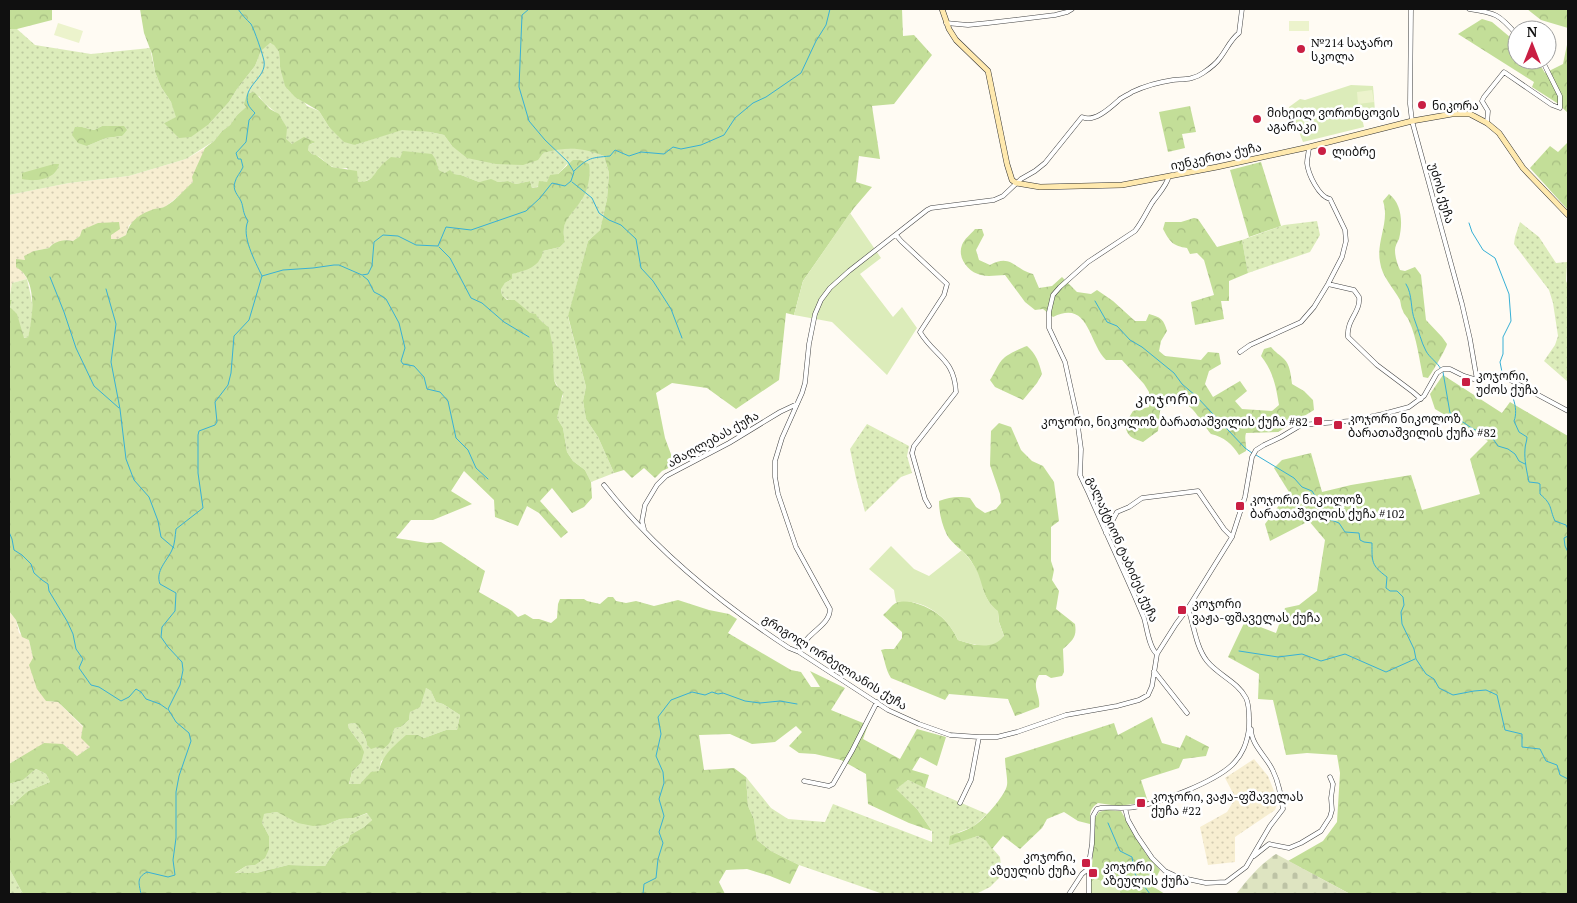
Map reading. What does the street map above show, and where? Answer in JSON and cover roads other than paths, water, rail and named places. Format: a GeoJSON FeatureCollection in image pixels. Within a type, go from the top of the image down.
{"type":"FeatureCollection","features":[{"type":"Feature","properties":{"kind":"main road"},"geometry":{"type":"LineString","coordinates":[[942,9],[946,22],[956,40],[988,71],[1007,164],[1010,175],[1016,183]]}},
{"type":"Feature","properties":{"kind":"main road","name":"იუნკერთა ქუჩა"},"geometry":{"type":"LineString","coordinates":[[1016,183],[1040,187],[1108,186],[1169,176],[1309,147],[1412,120],[1452,114],[1470,114],[1487,123],[1499,133],[1522,168],[1568,215]]}},
{"type":"Feature","properties":{"kind":"street"},"geometry":{"type":"LineString","coordinates":[[946,22],[959,25],[981,23],[1055,15],[1072,9]]}},
{"type":"Feature","properties":{"kind":"street"},"geometry":{"type":"LineString","coordinates":[[799,652],[808,637],[829,618],[830,609],[796,547],[778,494],[775,461],[782,438],[805,383],[809,344],[815,314],[821,300],[830,288],[849,271],[931,208],[994,200],[1003,196],[1016,183],[1045,163],[1082,117],[1091,119],[1098,116],[1111,108],[1119,99],[1145,87],[1173,80],[1194,78],[1215,64],[1231,40],[1239,33],[1242,9]]}},
{"type":"Feature","properties":{"kind":"street","name":"უძოს ქუჩა"},"geometry":{"type":"LineString","coordinates":[[1411,9],[1410,104],[1412,120],[1462,304],[1477,380]]}},
{"type":"Feature","properties":{"kind":"street"},"geometry":{"type":"LineString","coordinates":[[1469,9],[1486,11],[1497,15],[1507,25]]}},
{"type":"Feature","properties":{"kind":"street"},"geometry":{"type":"LineString","coordinates":[[1487,123],[1488,111],[1482,101],[1504,72],[1552,105],[1560,108],[1560,96],[1547,70]]}},
{"type":"Feature","properties":{"kind":"street"},"geometry":{"type":"LineString","coordinates":[[1240,352],[1250,345],[1301,322],[1314,307],[1342,257],[1345,247],[1345,230],[1330,200],[1320,193],[1312,176],[1307,163],[1309,147]]}},
{"type":"Feature","properties":{"kind":"street","name":"გალაქტიონ ტაბიძეს ქუჩა"},"geometry":{"type":"LineString","coordinates":[[1157,654],[1152,648],[1147,626],[1135,597],[1081,479],[1079,466],[1081,449],[1076,412],[1065,362],[1049,328],[1049,312],[1053,295],[1060,287],[1088,262],[1141,224],[1154,201],[1168,182],[1169,176]]}},
{"type":"Feature","properties":{"kind":"street"},"geometry":{"type":"LineString","coordinates":[[896,234],[947,284],[944,295],[920,332],[951,368],[954,375],[956,392],[914,446],[912,454],[925,499],[929,506]]}},
{"type":"Feature","properties":{"kind":"street"},"geometry":{"type":"LineString","coordinates":[[1328,284],[1354,290],[1359,297],[1358,308],[1349,323],[1348,337],[1377,365],[1414,392],[1421,400]]}},
{"type":"Feature","properties":{"kind":"street"},"geometry":{"type":"LineString","coordinates":[[1157,654],[1232,538],[1245,497],[1252,457],[1256,450],[1264,445],[1282,437],[1301,425],[1350,421],[1410,407],[1421,400],[1437,373],[1446,368],[1470,379],[1477,380],[1496,374],[1508,378],[1568,411]]}},
{"type":"Feature","properties":{"kind":"street","name":"ამაღლებას ქუჩა"},"geometry":{"type":"LineString","coordinates":[[644,530],[642,521],[646,505],[657,485],[666,476],[797,404]]}},
{"type":"Feature","properties":{"kind":"street","name":"გრიგოლ ორბელიანის ქუჩა"},"geometry":{"type":"LineString","coordinates":[[604,485],[622,508],[709,591],[775,639],[788,648],[799,652],[888,710],[926,727],[950,735],[997,737],[1066,715],[1139,700],[1148,695],[1152,686],[1157,654]]}},
{"type":"Feature","properties":{"kind":"street"},"geometry":{"type":"LineString","coordinates":[[1106,533],[1117,512],[1129,507],[1142,498],[1198,491],[1232,538]]}},
{"type":"Feature","properties":{"kind":"street"},"geometry":{"type":"LineString","coordinates":[[1125,808],[1128,820],[1152,858],[1165,871],[1178,877],[1206,883],[1226,882],[1246,867],[1270,826],[1283,810],[1280,791],[1273,770],[1252,739],[1247,703],[1243,694],[1208,662],[1200,649],[1188,608]]}},
{"type":"Feature","properties":{"kind":"street"},"geometry":{"type":"LineString","coordinates":[[1154,671],[1186,713]]}},
{"type":"Feature","properties":{"kind":"street"},"geometry":{"type":"LineString","coordinates":[[804,781],[829,786],[833,784],[877,702]]}},
{"type":"Feature","properties":{"kind":"street"},"geometry":{"type":"LineString","coordinates":[[1088,894],[1088,869],[1095,812],[1101,808],[1125,808],[1165,799],[1224,771],[1243,751],[1247,742],[1249,718]]}},
{"type":"Feature","properties":{"kind":"street"},"geometry":{"type":"LineString","coordinates":[[960,803],[971,780],[979,737]]}},
{"type":"Feature","properties":{"kind":"street"},"geometry":{"type":"LineString","coordinates":[[1252,858],[1269,844],[1289,848],[1320,831],[1330,818],[1332,810],[1333,784],[1330,777]]}},
{"type":"Feature","properties":{"kind":"street"},"geometry":{"type":"LineString","coordinates":[[1069,894],[1082,874],[1088,869]]}},
{"type":"Feature","properties":{"kind":"waterway"},"geometry":{"type":"LineString","coordinates":[[238,9],[251,24],[264,61],[262,72],[248,92],[248,104],[255,113],[249,120],[246,142],[236,153],[238,159],[241,159],[243,167],[234,185],[248,221],[246,234],[250,248],[262,276]]}},
{"type":"Feature","properties":{"kind":"waterway"},"geometry":{"type":"LineString","coordinates":[[141,894],[140,879],[147,872],[168,877],[175,875],[173,860],[176,838],[176,792],[179,776],[191,741],[189,733],[176,722],[168,709],[180,685],[183,670],[182,662],[161,637],[162,627],[175,611],[176,593],[160,584],[159,575],[173,548],[176,529],[203,508],[198,473],[198,435],[199,431],[215,425],[217,422],[215,402],[228,385],[231,373],[234,336],[249,320],[262,276],[283,270],[334,265],[339,265],[362,275],[368,274],[372,266],[374,242],[383,235],[398,236],[416,245],[438,246],[446,227],[471,230],[526,211],[552,183],[565,186],[571,181],[574,172],[568,162],[545,140],[529,121],[519,87],[522,15],[529,9]]}},
{"type":"Feature","properties":{"kind":"waterway"},"geometry":{"type":"LineString","coordinates":[[574,171],[583,163],[594,158],[610,156],[615,150],[629,156],[641,152],[664,154],[673,147],[681,149],[701,145],[724,135],[735,118],[753,103],[766,97],[801,73],[826,25],[830,9]]}},
{"type":"Feature","properties":{"kind":"waterway"},"geometry":{"type":"LineString","coordinates":[[572,182],[592,198],[599,213],[621,225],[636,239],[641,268],[653,281],[671,309],[682,338]]}},
{"type":"Feature","properties":{"kind":"waterway"},"geometry":{"type":"LineString","coordinates":[[1469,223],[1483,250],[1495,258],[1509,294],[1511,321],[1503,337],[1500,383],[1511,394],[1516,411],[1514,421],[1519,432],[1527,437],[1525,457],[1529,482],[1540,484],[1540,494],[1549,504],[1555,521],[1566,525],[1568,529]]}},
{"type":"Feature","properties":{"kind":"waterway"},"geometry":{"type":"LineString","coordinates":[[439,247],[450,258],[471,298],[482,303],[504,322],[529,337]]}},
{"type":"Feature","properties":{"kind":"waterway"},"geometry":{"type":"LineString","coordinates":[[363,276],[368,280],[374,292],[386,299],[399,323],[405,348],[401,361],[403,364],[414,366],[424,377],[427,389],[440,392],[448,401],[456,438],[468,450],[476,468],[488,479]]}},
{"type":"Feature","properties":{"kind":"waterway"},"geometry":{"type":"LineString","coordinates":[[50,277],[76,348],[94,386],[119,408]]}},
{"type":"Feature","properties":{"kind":"waterway"},"geometry":{"type":"LineString","coordinates":[[1406,284],[1410,293],[1413,316],[1423,344],[1427,353],[1441,369]]}},
{"type":"Feature","properties":{"kind":"waterway"},"geometry":{"type":"LineString","coordinates":[[106,289],[116,324],[111,362],[120,409],[126,459],[134,480],[149,497],[158,521],[161,537],[174,548]]}},
{"type":"Feature","properties":{"kind":"waterway"},"geometry":{"type":"LineString","coordinates":[[1095,301],[1107,322],[1117,326],[1130,340],[1142,347],[1174,373],[1182,384],[1252,453]]}},
{"type":"Feature","properties":{"kind":"waterway"},"geometry":{"type":"LineString","coordinates":[[1443,372],[1450,413],[1470,427],[1491,436],[1498,446],[1508,449],[1515,454],[1519,461],[1525,464]]}},
{"type":"Feature","properties":{"kind":"waterway"},"geometry":{"type":"LineString","coordinates":[[1256,455],[1294,478],[1302,487],[1312,491],[1321,512],[1326,518],[1339,523],[1345,532],[1359,533],[1360,540],[1372,543],[1372,555],[1375,566],[1387,577],[1386,588],[1390,591],[1397,591],[1403,597],[1402,624],[1414,649],[1416,659],[1426,674],[1434,679],[1439,688],[1453,695],[1486,690],[1497,695],[1505,730],[1522,734],[1522,747],[1540,749],[1546,761],[1557,765],[1560,775],[1568,779]]}},
{"type":"Feature","properties":{"kind":"waterway"},"geometry":{"type":"LineString","coordinates":[[9,532],[14,550],[22,555],[31,564],[34,573],[48,584],[49,591],[73,634],[76,649],[83,659],[79,668],[91,685],[99,687],[121,701],[129,697],[136,689],[146,699],[160,704],[167,709]]}},
{"type":"Feature","properties":{"kind":"waterway"},"geometry":{"type":"LineString","coordinates":[[1568,536],[1564,538],[1568,552]]}},
{"type":"Feature","properties":{"kind":"waterway"},"geometry":{"type":"LineString","coordinates":[[1239,651],[1278,657],[1302,654],[1321,661],[1345,654],[1386,672],[1415,659]]}},
{"type":"Feature","properties":{"kind":"waterway"},"geometry":{"type":"LineString","coordinates":[[643,894],[644,884],[656,878],[658,859],[663,843],[659,832],[664,816],[659,799],[664,783],[663,772],[656,756],[661,734],[658,717],[671,700],[692,692],[705,695],[712,692],[723,693],[745,701],[760,703],[780,701],[797,704]]}},
{"type":"Feature","properties":{"kind":"waterway"},"geometry":{"type":"LineString","coordinates":[[1108,823],[1120,851],[1132,857],[1135,874],[1150,894]]}},
{"type":"Feature","properties":{"kind":"place","name":"№214 საჯარო სკოლა"},"geometry":{"type":"Point","coordinates":[1301,49]}},
{"type":"Feature","properties":{"kind":"place","name":"ნიკორა"},"geometry":{"type":"Point","coordinates":[1422,105]}},
{"type":"Feature","properties":{"kind":"place","name":"მიხეილ ვორონცოვის აგარაკი"},"geometry":{"type":"Point","coordinates":[1257,119]}},
{"type":"Feature","properties":{"kind":"place","name":"ლიბრე"},"geometry":{"type":"Point","coordinates":[1322,151]}},
{"type":"Feature","properties":{"kind":"place","name":"კოჯორი, უძოს ქუჩა"},"geometry":{"type":"Point","coordinates":[1466,382]}},
{"type":"Feature","properties":{"kind":"place","name":"კოჯორი, ნიკოლოზ ბარათაშვილის ქუჩა #82"},"geometry":{"type":"Point","coordinates":[1318,421]}},
{"type":"Feature","properties":{"kind":"place","name":"კოჯორი ნიკოლოზ ბარათაშვილის ქუჩა #82"},"geometry":{"type":"Point","coordinates":[1338,425]}},
{"type":"Feature","properties":{"kind":"place","name":"კოჯორი ნიკოლოზ ბარათაშვილის ქუჩა #102"},"geometry":{"type":"Point","coordinates":[1240,506]}},
{"type":"Feature","properties":{"kind":"place","name":"კოჯორი ვაჟა-ფშაველას ქუჩა"},"geometry":{"type":"Point","coordinates":[1182,610]}},
{"type":"Feature","properties":{"kind":"place","name":"კოჯორი, ვაჟა-ფშაველას ქუჩა #22"},"geometry":{"type":"Point","coordinates":[1141,803]}},
{"type":"Feature","properties":{"kind":"place","name":"კოჯორი, აზეულის ქუჩა"},"geometry":{"type":"Point","coordinates":[1086,863]}},
{"type":"Feature","properties":{"kind":"place","name":"კოჯორი აზეულის ქუჩა"},"geometry":{"type":"Point","coordinates":[1093,873]}},
{"type":"Feature","properties":{"kind":"district","name":"კოჯორი"},"geometry":{"type":"Point","coordinates":[1167,398]}}]}
